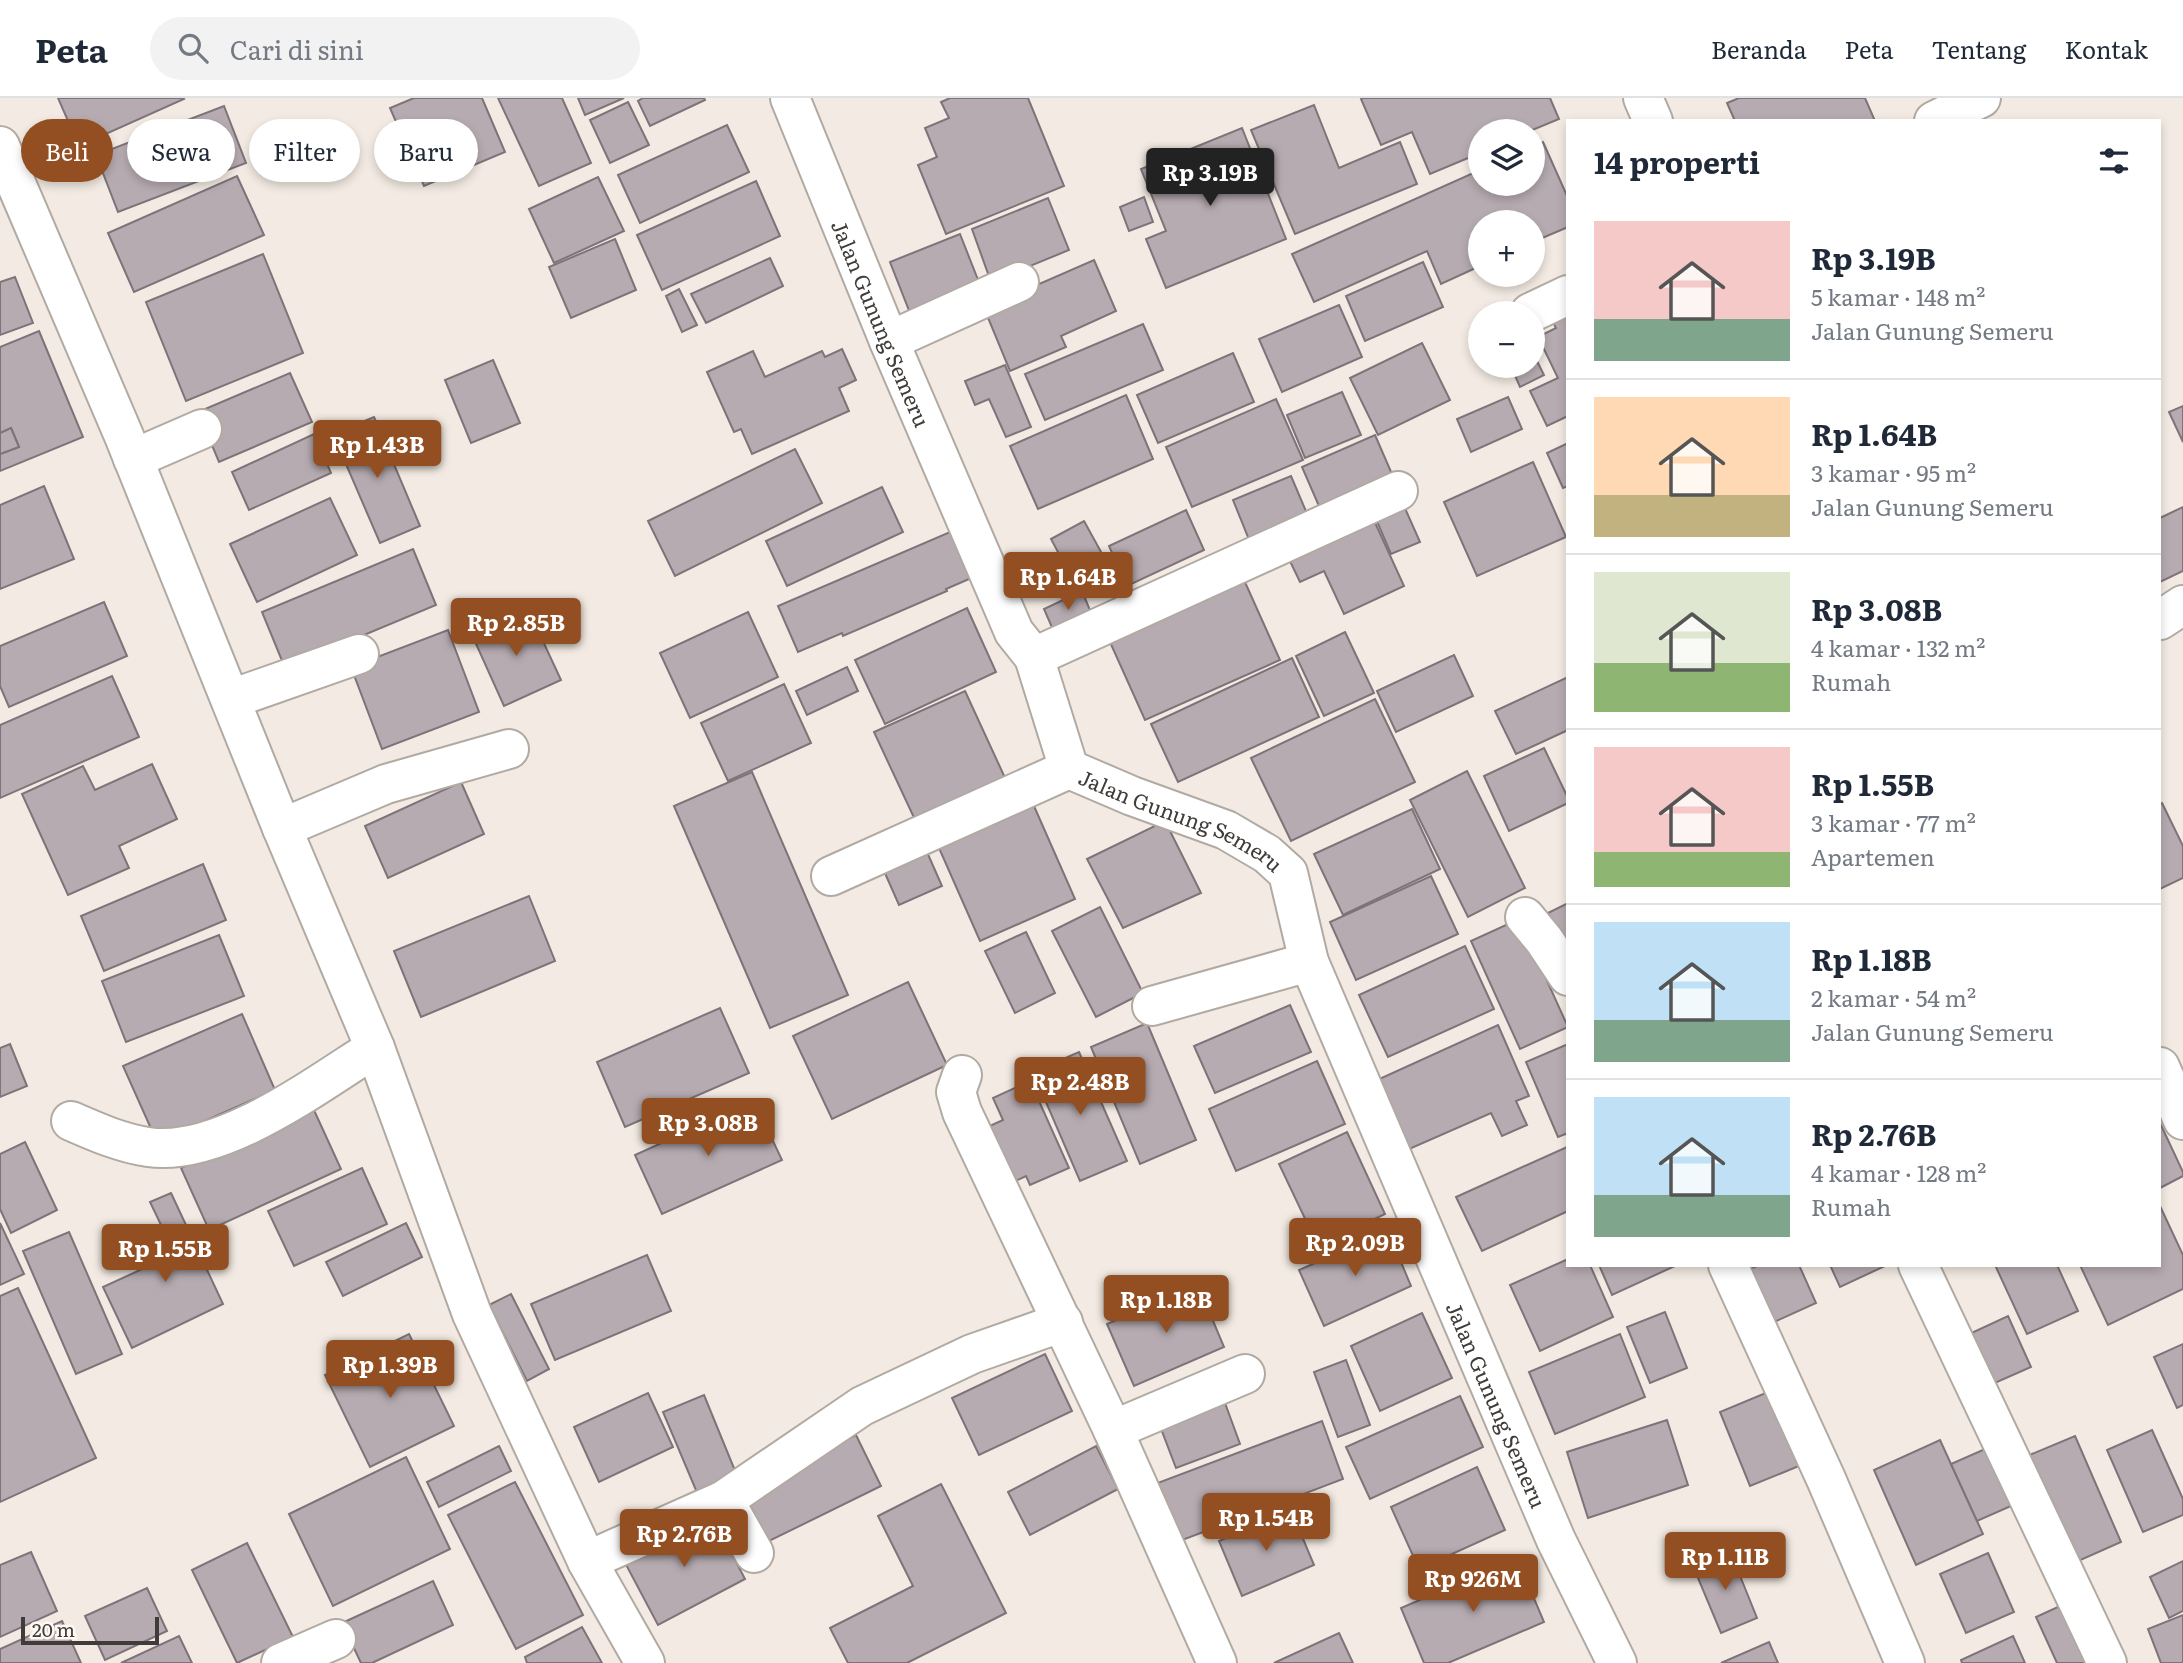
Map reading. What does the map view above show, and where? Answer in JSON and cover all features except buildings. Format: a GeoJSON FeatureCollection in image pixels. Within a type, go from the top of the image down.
{"type":"FeatureCollection","features":[{"type":"Feature","properties":{"kind":"street","name":"Jalan Gunung Semeru"},"geometry":{"type":"LineString","coordinates":[[790,98],[889,341],[1014,632],[1034,657],[1069,769],[1132,796],[1226,830],[1267,854],[1288,873],[1309,962],[1556,1539],[1617,1663]]}},
{"type":"Feature","properties":{"kind":"street"},"geometry":{"type":"LineString","coordinates":[[1643,98],[1652,119]]}},
{"type":"Feature","properties":{"kind":"street"},"geometry":{"type":"LineString","coordinates":[[1938,119],[1981,98]]}},
{"type":"Feature","properties":{"kind":"street"},"geometry":{"type":"LineString","coordinates":[[0,146],[134,459],[282,828],[375,1048],[471,1314],[587,1561],[645,1663]]}},
{"type":"Feature","properties":{"kind":"street"},"geometry":{"type":"LineString","coordinates":[[889,341],[1019,282]]}},
{"type":"Feature","properties":{"kind":"street"},"geometry":{"type":"LineString","coordinates":[[1545,306],[1566,296]]}},
{"type":"Feature","properties":{"kind":"street"},"geometry":{"type":"LineString","coordinates":[[134,459],[202,429]]}},
{"type":"Feature","properties":{"kind":"street"},"geometry":{"type":"LineString","coordinates":[[1034,657],[1398,491]]}},
{"type":"Feature","properties":{"kind":"street"},"geometry":{"type":"LineString","coordinates":[[2161,619],[2183,605]]}},
{"type":"Feature","properties":{"kind":"street"},"geometry":{"type":"LineString","coordinates":[[231,699],[359,654]]}},
{"type":"Feature","properties":{"kind":"street"},"geometry":{"type":"LineString","coordinates":[[282,828],[386,784],[509,748]]}},
{"type":"Feature","properties":{"kind":"street"},"geometry":{"type":"LineString","coordinates":[[831,876],[1069,769]]}},
{"type":"Feature","properties":{"kind":"street"},"geometry":{"type":"LineString","coordinates":[[1525,917],[1566,973]]}},
{"type":"Feature","properties":{"kind":"street"},"geometry":{"type":"LineString","coordinates":[[1152,1006],[1309,962]]}},
{"type":"Feature","properties":{"kind":"street"},"geometry":{"type":"LineString","coordinates":[[71,1121],[100,1135],[149,1147],[195,1145],[253,1122],[375,1048]]}},
{"type":"Feature","properties":{"kind":"street"},"geometry":{"type":"LineString","coordinates":[[2161,1070],[2183,1120]]}},
{"type":"Feature","properties":{"kind":"street"},"geometry":{"type":"LineString","coordinates":[[962,1075],[956,1092],[962,1112],[1114,1430],[1217,1663]]}},
{"type":"Feature","properties":{"kind":"street"},"geometry":{"type":"LineString","coordinates":[[1729,1267],[1826,1479],[1905,1663]]}},
{"type":"Feature","properties":{"kind":"street"},"geometry":{"type":"LineString","coordinates":[[1918,1267],[2107,1663]]}},
{"type":"Feature","properties":{"kind":"street"},"geometry":{"type":"LineString","coordinates":[[587,1561],[724,1500],[862,1406],[972,1354],[1063,1322]]}},
{"type":"Feature","properties":{"kind":"street"},"geometry":{"type":"LineString","coordinates":[[1114,1430],[1245,1374]]}},
{"type":"Feature","properties":{"kind":"street"},"geometry":{"type":"LineString","coordinates":[[724,1500],[754,1553]]}},
{"type":"Feature","properties":{"kind":"street"},"geometry":{"type":"LineString","coordinates":[[281,1663],[336,1640]]}}]}
